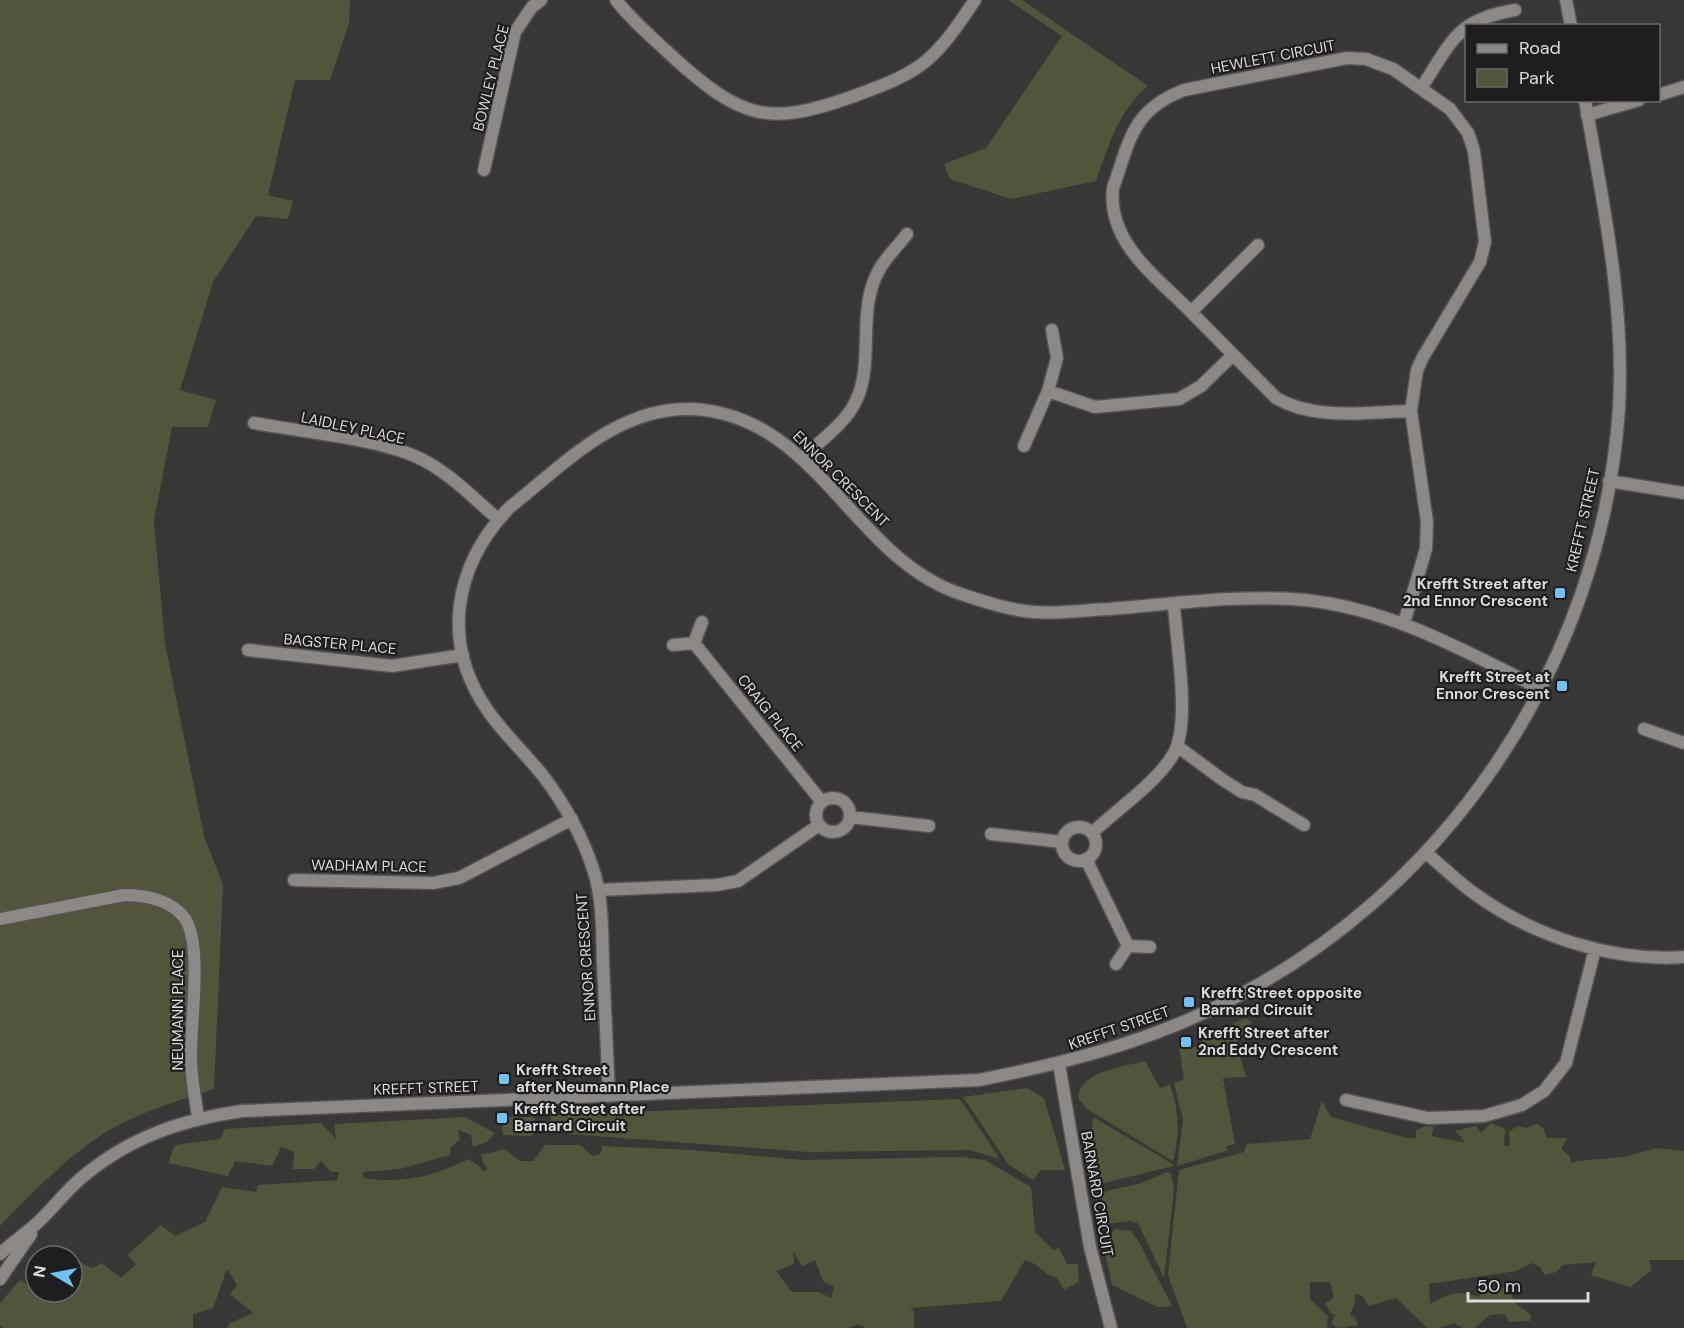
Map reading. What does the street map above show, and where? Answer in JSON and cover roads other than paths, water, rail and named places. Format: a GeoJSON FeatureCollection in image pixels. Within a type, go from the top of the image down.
{"type":"FeatureCollection","features":[{"type":"Feature","properties":{"kind":"street","name":"BOWLEY PLACE"},"geometry":{"type":"LineString","coordinates":[[484,170],[515,32],[532,7],[541,0]]}},
{"type":"Feature","properties":{"kind":"street"},"geometry":{"type":"LineString","coordinates":[[616,0],[628,16],[703,84],[724,99],[760,112],[786,114],[812,111],[903,78],[934,56],[975,0]]}},
{"type":"Feature","properties":{"kind":"street"},"geometry":{"type":"LineString","coordinates":[[1566,0],[1571,24]]}},
{"type":"Feature","properties":{"kind":"street"},"geometry":{"type":"LineString","coordinates":[[1471,24],[1494,14],[1515,10]]}},
{"type":"Feature","properties":{"kind":"street"},"geometry":{"type":"LineString","coordinates":[[1421,88],[1465,27]]}},
{"type":"Feature","properties":{"kind":"street","name":"HEWLETT CIRCUIT"},"geometry":{"type":"LineString","coordinates":[[1404,623],[1424,558],[1427,522],[1411,411],[1417,370],[1480,262],[1486,231],[1468,133],[1450,109],[1421,88],[1376,61],[1347,57],[1184,90],[1163,98],[1139,119],[1113,188],[1115,221],[1132,252],[1276,398],[1293,408],[1312,412],[1411,411]]}},
{"type":"Feature","properties":{"kind":"street"},"geometry":{"type":"LineString","coordinates":[[1660,95],[1684,87]]}},
{"type":"Feature","properties":{"kind":"street","name":"KREFFT STREET"},"geometry":{"type":"LineString","coordinates":[[0,1254],[36,1225],[79,1180],[110,1155],[145,1136],[198,1117],[242,1111],[979,1080],[1059,1064],[1138,1040],[1171,1027],[1266,981],[1321,946],[1376,902],[1425,853],[1487,780],[1541,689],[1577,608],[1593,555],[1609,481],[1619,409],[1620,338],[1607,227],[1585,102]]}},
{"type":"Feature","properties":{"kind":"street"},"geometry":{"type":"LineString","coordinates":[[1587,115],[1632,102]]}},
{"type":"Feature","properties":{"kind":"street"},"geometry":{"type":"LineString","coordinates":[[802,458],[842,421],[855,403],[863,382],[867,308],[874,282],[879,269],[907,234]]}},
{"type":"Feature","properties":{"kind":"street"},"geometry":{"type":"LineString","coordinates":[[1191,312],[1258,245]]}},
{"type":"Feature","properties":{"kind":"street"},"geometry":{"type":"LineString","coordinates":[[1024,446],[1048,391],[1057,358],[1052,330]]}},
{"type":"Feature","properties":{"kind":"street"},"geometry":{"type":"LineString","coordinates":[[1048,391],[1095,407],[1179,399],[1201,386],[1233,355]]}},
{"type":"Feature","properties":{"kind":"street","name":"ENNOR CRESCENT"},"geometry":{"type":"LineString","coordinates":[[609,1095],[598,890],[585,845],[572,819],[544,777],[488,711],[472,684],[463,655],[459,610],[463,583],[476,549],[498,519],[604,433],[630,419],[660,411],[691,409],[738,417],[767,430],[802,458],[905,563],[955,592],[993,605],[1032,612],[1254,598],[1305,600],[1355,609],[1404,623],[1541,689]]}},
{"type":"Feature","properties":{"kind":"street","name":"LAIDLEY PLACE"},"geometry":{"type":"LineString","coordinates":[[254,423],[395,449],[419,458],[451,479],[498,519]]}},
{"type":"Feature","properties":{"kind":"street"},"geometry":{"type":"LineString","coordinates":[[1609,481],[1684,493]]}},
{"type":"Feature","properties":{"kind":"street"},"geometry":{"type":"LineString","coordinates":[[1092,832],[1158,773],[1177,746],[1182,713],[1174,604]]}},
{"type":"Feature","properties":{"kind":"street"},"geometry":{"type":"LineString","coordinates":[[673,645],[694,643],[702,622]]}},
{"type":"Feature","properties":{"kind":"street","name":"CRAIG PLACE"},"geometry":{"type":"LineString","coordinates":[[694,643],[822,802]]}},
{"type":"Feature","properties":{"kind":"street","name":"BAGSTER PLACE"},"geometry":{"type":"LineString","coordinates":[[248,650],[392,666],[428,663],[463,655]]}},
{"type":"Feature","properties":{"kind":"street"},"geometry":{"type":"LineString","coordinates":[[1644,729],[1684,742]]}},
{"type":"Feature","properties":{"kind":"street"},"geometry":{"type":"LineString","coordinates":[[1177,746],[1242,792],[1255,795],[1304,825]]}},
{"type":"Feature","properties":{"kind":"street"},"geometry":{"type":"LineString","coordinates":[[835,798],[842,800],[850,810],[850,817],[844,829],[838,832],[824,830],[819,825],[816,813],[822,802],[835,798]]}},
{"type":"Feature","properties":{"kind":"street"},"geometry":{"type":"LineString","coordinates":[[850,817],[929,826]]}},
{"type":"Feature","properties":{"kind":"street","name":"WADHAM PLACE"},"geometry":{"type":"LineString","coordinates":[[294,880],[434,883],[459,878],[572,819]]}},
{"type":"Feature","properties":{"kind":"street"},"geometry":{"type":"LineString","coordinates":[[598,890],[717,885],[738,881],[747,877],[819,825]]}},
{"type":"Feature","properties":{"kind":"street"},"geometry":{"type":"LineString","coordinates":[[1080,827],[1092,832],[1096,844],[1092,855],[1080,861],[1066,855],[1062,842],[1064,836],[1074,828],[1080,827]]}},
{"type":"Feature","properties":{"kind":"street"},"geometry":{"type":"LineString","coordinates":[[991,834],[1062,842]]}},
{"type":"Feature","properties":{"kind":"street"},"geometry":{"type":"LineString","coordinates":[[1425,853],[1475,894],[1512,917],[1552,935],[1595,948],[1659,957],[1684,957]]}},
{"type":"Feature","properties":{"kind":"street"},"geometry":{"type":"LineString","coordinates":[[1086,859],[1128,946]]}},
{"type":"Feature","properties":{"kind":"street","name":"NEUMANN PLACE"},"geometry":{"type":"LineString","coordinates":[[0,919],[124,895],[144,895],[162,901],[184,917],[190,931],[194,957],[190,1058],[198,1117]]}},
{"type":"Feature","properties":{"kind":"street"},"geometry":{"type":"LineString","coordinates":[[1128,946],[1150,947]]}},
{"type":"Feature","properties":{"kind":"street"},"geometry":{"type":"LineString","coordinates":[[1116,964],[1128,946]]}},
{"type":"Feature","properties":{"kind":"street"},"geometry":{"type":"LineString","coordinates":[[1346,1100],[1428,1118],[1484,1116],[1522,1105],[1544,1091],[1566,1063],[1595,948]]}},
{"type":"Feature","properties":{"kind":"street","name":"BARNARD CIRCUIT"},"geometry":{"type":"LineString","coordinates":[[1059,1064],[1090,1247],[1111,1328]]}},
{"type":"Feature","properties":{"kind":"street","name":"KREFFT STREET"},"geometry":{"type":"LineString","coordinates":[[0,1279],[36,1225]]}},
{"type":"Feature","properties":{"kind":"place","name":"Krefft Street after 2nd Ennor Crescent"},"geometry":{"type":"Point","coordinates":[1560,593]}},
{"type":"Feature","properties":{"kind":"place","name":"Krefft Street at Ennor Crescent"},"geometry":{"type":"Point","coordinates":[1562,686]}},
{"type":"Feature","properties":{"kind":"place","name":"Krefft Street opposite Barnard Circuit"},"geometry":{"type":"Point","coordinates":[1189,1002]}},
{"type":"Feature","properties":{"kind":"place","name":"Krefft Street after 2nd Eddy Crescent"},"geometry":{"type":"Point","coordinates":[1186,1042]}},
{"type":"Feature","properties":{"kind":"place","name":"Krefft Street after Neumann Place"},"geometry":{"type":"Point","coordinates":[504,1079]}},
{"type":"Feature","properties":{"kind":"place","name":"Krefft Street after Barnard Circuit"},"geometry":{"type":"Point","coordinates":[502,1118]}}]}
